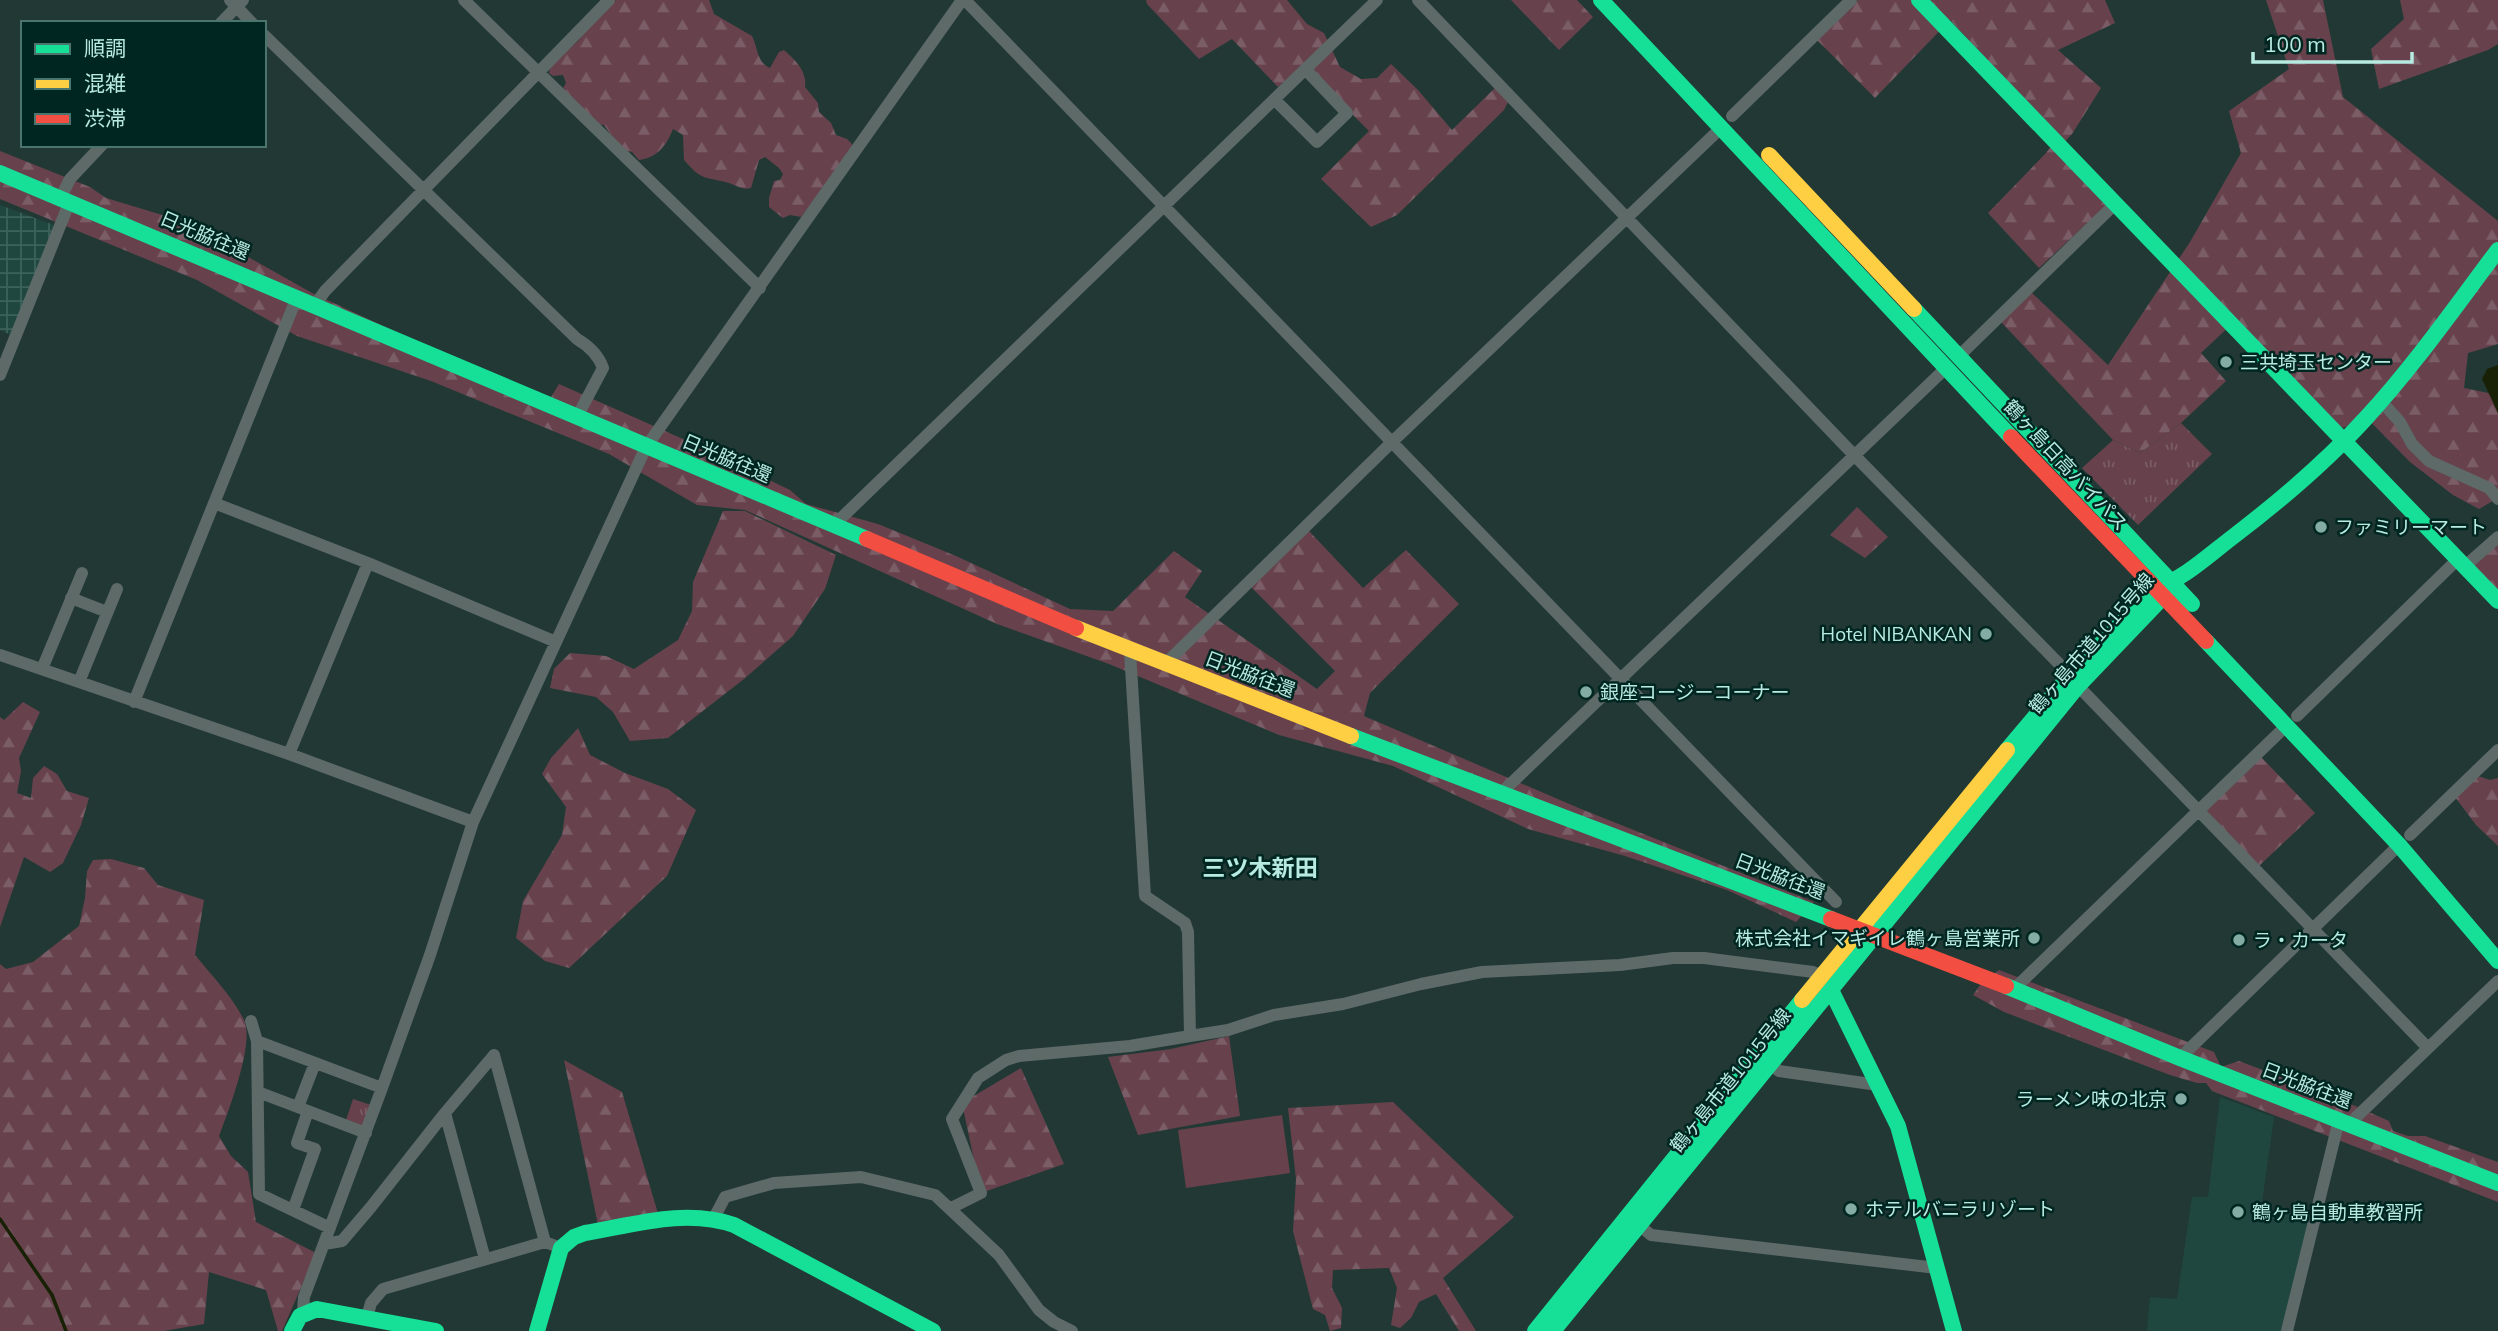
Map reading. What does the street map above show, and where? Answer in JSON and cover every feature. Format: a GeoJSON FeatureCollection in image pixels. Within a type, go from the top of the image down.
{"type":"FeatureCollection","features":[{"type":"Feature","properties":{"kind":"main road","name":"鶴ヶ島日高バイパス"},"geometry":{"type":"LineString","coordinates":[[1601,0],[1726,122],[2164,589],[2498,939]]}},
{"type":"Feature","properties":{"kind":"main road","name":"鶴ヶ島日高バイパス"},"geometry":{"type":"LineString","coordinates":[[1623,0],[1726,122]]}},
{"type":"Feature","properties":{"kind":"main road"},"geometry":{"type":"LineString","coordinates":[[1919,0],[2498,601]]}},
{"type":"Feature","properties":{"kind":"main road","name":"日光脇往還"},"geometry":{"type":"LineString","coordinates":[[0,173],[1130,651],[2014,989],[2180,1058],[2498,1183]]}},
{"type":"Feature","properties":{"kind":"main road","name":"鶴ヶ島市道1015号線"},"geometry":{"type":"LineString","coordinates":[[1560,1328],[1639,1225],[1770,1064],[1827,983],[1858,929],[2074,681],[2164,589],[2276,505],[2344,441],[2422,352],[2498,250]]}},
{"type":"Feature","properties":{"kind":"main road","name":"鶴ヶ島市道1015号線"},"geometry":{"type":"LineString","coordinates":[[1535,1331],[1827,983],[1874,935],[2074,681]]}},
{"type":"Feature","properties":{"kind":"main road","name":"鶴ヶ島日高バイパス"},"geometry":{"type":"LineString","coordinates":[[2404,840],[2498,961]]}},
{"type":"Feature","properties":{"kind":"main road"},"geometry":{"type":"LineString","coordinates":[[1827,983],[1898,1126],[1954,1331]]}},
{"type":"Feature","properties":{"kind":"main road"},"geometry":{"type":"LineString","coordinates":[[537,1331],[561,1248],[574,1237],[672,1218],[714,1217],[734,1225],[933,1331]]}},
{"type":"Feature","properties":{"kind":"main road"},"geometry":{"type":"LineString","coordinates":[[292,1331],[303,1312],[317,1309],[436,1331]]}},
{"type":"Feature","properties":{"kind":"street"},"geometry":{"type":"LineString","coordinates":[[464,0],[760,288]]}},
{"type":"Feature","properties":{"kind":"street"},"geometry":{"type":"LineString","coordinates":[[315,305],[325,291],[423,188],[609,0]]}},
{"type":"Feature","properties":{"kind":"street"},"geometry":{"type":"LineString","coordinates":[[303,1312],[304,1297],[383,1088],[473,822],[646,447],[963,0],[1836,902]]}},
{"type":"Feature","properties":{"kind":"street"},"geometry":{"type":"LineString","coordinates":[[834,526],[1377,0]]}},
{"type":"Feature","properties":{"kind":"street"},"geometry":{"type":"LineString","coordinates":[[1418,0],[2427,1047]]}},
{"type":"Feature","properties":{"kind":"street"},"geometry":{"type":"LineString","coordinates":[[1165,664],[1851,0]]}},
{"type":"Feature","properties":{"kind":"street"},"geometry":{"type":"LineString","coordinates":[[222,21],[236,2],[250,21]]}},
{"type":"Feature","properties":{"kind":"street"},"geometry":{"type":"LineString","coordinates":[[266,37],[600,359],[603,368],[576,417]]}},
{"type":"Feature","properties":{"kind":"street"},"geometry":{"type":"LineString","coordinates":[[1275,100],[1317,142],[1347,113],[1306,69]]}},
{"type":"Feature","properties":{"kind":"street"},"geometry":{"type":"LineString","coordinates":[[0,376],[70,179],[100,147]]}},
{"type":"Feature","properties":{"kind":"street"},"geometry":{"type":"LineString","coordinates":[[1503,792],[2116,203]]}},
{"type":"Feature","properties":{"kind":"street"},"geometry":{"type":"LineString","coordinates":[[134,702],[297,297]]}},
{"type":"Feature","properties":{"kind":"street"},"geometry":{"type":"LineString","coordinates":[[2381,401],[2400,422],[2412,444],[2429,461],[2489,488],[2498,499]]}},
{"type":"Feature","properties":{"kind":"street"},"geometry":{"type":"LineString","coordinates":[[214,503],[368,563],[556,642]]}},
{"type":"Feature","properties":{"kind":"street"},"geometry":{"type":"LineString","coordinates":[[2014,989],[2292,721],[2460,564],[2498,537]]}},
{"type":"Feature","properties":{"kind":"street"},"geometry":{"type":"LineString","coordinates":[[289,754],[368,563]]}},
{"type":"Feature","properties":{"kind":"street"},"geometry":{"type":"LineString","coordinates":[[42,669],[82,573]]}},
{"type":"Feature","properties":{"kind":"street"},"geometry":{"type":"LineString","coordinates":[[79,682],[117,589]]}},
{"type":"Feature","properties":{"kind":"street"},"geometry":{"type":"LineString","coordinates":[[71,598],[107,612]]}},
{"type":"Feature","properties":{"kind":"street"},"geometry":{"type":"LineString","coordinates":[[1130,651],[1144,896],[1185,923],[1188,932],[1190,1036]]}},
{"type":"Feature","properties":{"kind":"street"},"geometry":{"type":"LineString","coordinates":[[0,654],[289,754],[473,822]]}},
{"type":"Feature","properties":{"kind":"street"},"geometry":{"type":"LineString","coordinates":[[2180,1058],[2498,750]]}},
{"type":"Feature","properties":{"kind":"street"},"geometry":{"type":"LineString","coordinates":[[951,1208],[981,1193],[951,1119],[978,1078],[992,1067],[1019,1056],[1130,1046],[1228,1030],[1274,1015],[1343,1004],[1482,972],[1620,965],[1694,958],[1813,972],[1827,983]]}},
{"type":"Feature","properties":{"kind":"street"},"geometry":{"type":"LineString","coordinates":[[2287,1331],[2344,1122],[2498,981]]}},
{"type":"Feature","properties":{"kind":"street"},"geometry":{"type":"LineString","coordinates":[[251,1021],[257,1041],[259,1194],[330,1228]]}},
{"type":"Feature","properties":{"kind":"street"},"geometry":{"type":"LineString","coordinates":[[257,1041],[383,1088]]}},
{"type":"Feature","properties":{"kind":"street"},"geometry":{"type":"LineString","coordinates":[[324,1244],[342,1241],[495,1055],[545,1242]]}},
{"type":"Feature","properties":{"kind":"street"},"geometry":{"type":"LineString","coordinates":[[293,1210],[316,1149],[296,1143],[315,1063]]}},
{"type":"Feature","properties":{"kind":"street"},"geometry":{"type":"LineString","coordinates":[[1770,1064],[1779,1071],[1878,1085]]}},
{"type":"Feature","properties":{"kind":"street"},"geometry":{"type":"LineString","coordinates":[[258,1092],[366,1133]]}},
{"type":"Feature","properties":{"kind":"street"},"geometry":{"type":"LineString","coordinates":[[445,1113],[485,1259]]}},
{"type":"Feature","properties":{"kind":"street"},"geometry":{"type":"LineString","coordinates":[[714,1217],[725,1197],[751,1189],[801,1180],[861,1177],[935,1195],[999,1255],[1039,1310],[1072,1331]]}},
{"type":"Feature","properties":{"kind":"street"},"geometry":{"type":"LineString","coordinates":[[1639,1225],[1651,1234],[1937,1268]]}},
{"type":"Feature","properties":{"kind":"street"},"geometry":{"type":"LineString","coordinates":[[367,1317],[371,1303],[383,1289],[545,1242],[561,1248]]}},
{"type":"Feature","properties":{"kind":"shaded area"},"geometry":{"type":"Polygon","coordinates":[[[0,205],[54,225],[11,335],[0,330],[0,205]]]}},
{"type":"Feature","properties":{"kind":"shaded area"},"geometry":{"type":"Polygon","coordinates":[[[2498,365],[2498,413],[2482,379],[2487,369],[2498,365]]]}},
{"type":"Feature","properties":{"kind":"shaded area","name":"鶴ヶ島自動車教習所"},"geometry":{"type":"Polygon","coordinates":[[[2220,1097],[2274,1117],[2261,1210],[2311,1215],[2281,1331],[2147,1331],[2150,1297],[2177,1299],[2192,1197],[2208,1197],[2220,1097]]]}},
{"type":"Feature","properties":{"kind":"green space"},"geometry":{"type":"Polygon","coordinates":[[[616,0],[709,0],[714,14],[752,36],[760,59],[766,66],[770,68],[779,52],[784,50],[796,62],[804,76],[805,87],[818,103],[819,112],[831,123],[836,135],[852,144],[851,153],[801,217],[790,215],[783,218],[769,207],[774,181],[780,180],[783,174],[765,157],[759,160],[751,188],[742,188],[696,172],[684,160],[683,135],[673,129],[660,150],[651,157],[639,160],[632,152],[621,149],[604,125],[595,124],[563,88],[566,83],[563,75],[553,76],[549,73],[550,67],[579,40],[586,27],[616,0]]]}},
{"type":"Feature","properties":{"kind":"green space"},"geometry":{"type":"Polygon","coordinates":[[[1146,0],[1287,0],[1307,24],[1324,33],[1340,67],[1361,79],[1377,78],[1391,64],[1418,90],[1452,130],[1498,85],[1510,98],[1504,110],[1397,215],[1371,227],[1321,179],[1369,131],[1303,65],[1278,87],[1232,39],[1199,59],[1146,0]]]}},
{"type":"Feature","properties":{"kind":"green space"},"geometry":{"type":"Polygon","coordinates":[[[1511,0],[1577,0],[1593,17],[1559,50],[1511,0]]]}},
{"type":"Feature","properties":{"kind":"green space"},"geometry":{"type":"Polygon","coordinates":[[[1858,0],[2105,0],[2115,23],[2058,50],[2101,88],[2072,134],[2057,150],[2108,204],[2039,268],[1988,213],[2059,136],[1950,20],[1875,98],[1817,40],[1858,0]]]}},
{"type":"Feature","properties":{"kind":"green space"},"geometry":{"type":"Polygon","coordinates":[[[2266,0],[2323,0],[2343,97],[2498,221],[2498,344],[2468,353],[2464,388],[2493,394],[2498,403],[2498,498],[2479,509],[2453,495],[2410,462],[2362,413],[2346,427],[2340,428],[2235,321],[2201,353],[2226,381],[2181,423],[2140,453],[2113,440],[2001,322],[2032,293],[2108,365],[2190,242],[2241,153],[2229,111],[2289,69],[2266,0]]]}},
{"type":"Feature","properties":{"kind":"green space"},"geometry":{"type":"Polygon","coordinates":[[[2400,0],[2498,0],[2498,44],[2379,89],[2371,49],[2404,19],[2400,0]]]}},
{"type":"Feature","properties":{"kind":"green space"},"geometry":{"type":"Polygon","coordinates":[[[0,151],[90,187],[106,198],[169,217],[227,245],[312,293],[548,402],[559,384],[790,490],[806,504],[878,524],[956,556],[1070,609],[1113,611],[1174,551],[1202,571],[1185,597],[1317,689],[1335,671],[1250,586],[1308,530],[1363,588],[1406,550],[1459,604],[1370,693],[1364,716],[1581,809],[1814,902],[1796,922],[1727,890],[1625,856],[1528,829],[1393,766],[1279,735],[1109,664],[997,624],[745,510],[697,505],[609,454],[431,381],[297,336],[197,280],[0,199],[0,151]]]}},
{"type":"Feature","properties":{"kind":"green space"},"geometry":{"type":"Polygon","coordinates":[[[2181,423],[2212,454],[2138,525],[2082,468],[2113,440],[2140,453],[2181,423]]]}},
{"type":"Feature","properties":{"kind":"green space"},"geometry":{"type":"Polygon","coordinates":[[[1857,507],[1888,537],[1865,558],[1830,535],[1857,507]]]}},
{"type":"Feature","properties":{"kind":"green space"},"geometry":{"type":"Polygon","coordinates":[[[723,511],[745,511],[836,555],[825,589],[793,636],[744,679],[668,738],[630,741],[613,712],[596,697],[550,688],[554,669],[570,653],[606,656],[634,669],[678,640],[692,611],[693,582],[723,511]]]}},
{"type":"Feature","properties":{"kind":"green space"},"geometry":{"type":"Polygon","coordinates":[[[2498,544],[2498,593],[2473,567],[2498,544]]]}},
{"type":"Feature","properties":{"kind":"green space"},"geometry":{"type":"Polygon","coordinates":[[[23,702],[40,712],[19,758],[21,771],[17,793],[31,798],[33,778],[44,766],[57,774],[67,791],[89,798],[81,825],[63,863],[50,872],[24,857],[0,927],[0,717],[4,720],[23,702]]]}},
{"type":"Feature","properties":{"kind":"green space"},"geometry":{"type":"Polygon","coordinates":[[[578,728],[590,755],[625,773],[668,789],[696,810],[667,876],[569,968],[545,961],[516,938],[523,901],[562,835],[566,807],[542,774],[551,758],[578,728]]]}},
{"type":"Feature","properties":{"kind":"green space"},"geometry":{"type":"Polygon","coordinates":[[[2260,756],[2315,813],[2259,866],[2205,809],[2260,756]]]}},
{"type":"Feature","properties":{"kind":"green space"},"geometry":{"type":"Polygon","coordinates":[[[2478,776],[2490,780],[2498,778],[2498,846],[2476,825],[2455,797],[2478,776]]]}},
{"type":"Feature","properties":{"kind":"green space"},"geometry":{"type":"Polygon","coordinates":[[[111,859],[144,868],[158,885],[204,900],[195,955],[234,1003],[244,1020],[246,1031],[239,1078],[219,1136],[231,1156],[248,1172],[256,1222],[316,1253],[282,1331],[278,1331],[266,1290],[209,1272],[204,1324],[164,1331],[0,1331],[0,964],[6,969],[33,962],[79,926],[87,871],[93,860],[111,859]]]}},
{"type":"Feature","properties":{"kind":"green space"},"geometry":{"type":"Polygon","coordinates":[[[1999,970],[2214,1052],[2221,1067],[2239,1061],[2335,1097],[2389,1121],[2393,1131],[2408,1136],[2425,1136],[2498,1162],[2498,1202],[2212,1091],[2206,1083],[2170,1075],[2004,1012],[1973,995],[1980,985],[1999,970]]]}},
{"type":"Feature","properties":{"kind":"green space"},"geometry":{"type":"Polygon","coordinates":[[[1229,1036],[1240,1116],[1138,1135],[1108,1057],[1171,1049],[1229,1036]]]}},
{"type":"Feature","properties":{"kind":"green space"},"geometry":{"type":"Polygon","coordinates":[[[564,1060],[622,1092],[659,1217],[598,1225],[564,1060]]]}},
{"type":"Feature","properties":{"kind":"green space"},"geometry":{"type":"Polygon","coordinates":[[[1021,1068],[1064,1164],[981,1193],[962,1103],[1021,1068]]]}},
{"type":"Feature","properties":{"kind":"green space"},"geometry":{"type":"Polygon","coordinates":[[[353,1099],[371,1105],[365,1123],[361,1126],[346,1120],[353,1099]]]}},
{"type":"Feature","properties":{"kind":"green space"},"geometry":{"type":"Polygon","coordinates":[[[1393,1102],[1514,1217],[1443,1278],[1476,1331],[1459,1331],[1436,1294],[1419,1302],[1411,1318],[1400,1328],[1391,1325],[1397,1288],[1389,1268],[1333,1270],[1332,1288],[1342,1308],[1341,1328],[1330,1331],[1325,1315],[1313,1309],[1293,1231],[1296,1179],[1288,1108],[1393,1102]]]}},
{"type":"Feature","properties":{"kind":"green space"},"geometry":{"type":"Polygon","coordinates":[[[1282,1115],[1290,1173],[1186,1188],[1178,1130],[1282,1115]]]}},
{"type":"Feature","properties":{"kind":"waterway"},"geometry":{"type":"LineString","coordinates":[[0,1219],[52,1295],[66,1331]]}},
{"type":"Feature","properties":{"kind":"traffic: fast"},"geometry":{"type":"LineString","coordinates":[[1601,0],[2011,437]]}},
{"type":"Feature","properties":{"kind":"traffic: fast"},"geometry":{"type":"LineString","coordinates":[[1919,0],[2498,601]]}},
{"type":"Feature","properties":{"kind":"traffic: fast"},"geometry":{"type":"LineString","coordinates":[[0,173],[867,539]]}},
{"type":"Feature","properties":{"kind":"traffic: fast"},"geometry":{"type":"LineString","coordinates":[[2007,750],[2070,675],[2155,589],[2187,572],[2252,522],[2303,480],[2351,434],[2418,357],[2498,250]]}},
{"type":"Feature","properties":{"kind":"traffic: fast"},"geometry":{"type":"LineString","coordinates":[[1914,309],[2192,604]]}},
{"type":"Feature","properties":{"kind":"traffic: fast"},"geometry":{"type":"LineString","coordinates":[[1553,1331],[2078,686],[2165,595]]}},
{"type":"Feature","properties":{"kind":"traffic: fast"},"geometry":{"type":"LineString","coordinates":[[2206,641],[2399,845],[2498,961]]}},
{"type":"Feature","properties":{"kind":"traffic: fast"},"geometry":{"type":"LineString","coordinates":[[1351,736],[1831,919]]}},
{"type":"Feature","properties":{"kind":"traffic: fast"},"geometry":{"type":"LineString","coordinates":[[2006,986],[2180,1058],[2498,1183]]}},
{"type":"Feature","properties":{"kind":"traffic: fast"},"geometry":{"type":"LineString","coordinates":[[1831,990],[1898,1126],[1954,1331]]}},
{"type":"Feature","properties":{"kind":"traffic: fast"},"geometry":{"type":"LineString","coordinates":[[1535,1331],[1802,1000]]}},
{"type":"Feature","properties":{"kind":"traffic: fast"},"geometry":{"type":"LineString","coordinates":[[537,1331],[561,1248],[574,1237],[641,1222],[678,1218],[716,1220],[734,1225],[933,1331]]}},
{"type":"Feature","properties":{"kind":"traffic: fast"},"geometry":{"type":"LineString","coordinates":[[292,1331],[300,1316],[317,1309],[436,1331]]}},
{"type":"Feature","properties":{"kind":"traffic: slow"},"geometry":{"type":"LineString","coordinates":[[1769,155],[1914,309]]}},
{"type":"Feature","properties":{"kind":"traffic: slow"},"geometry":{"type":"LineString","coordinates":[[1076,628],[1351,736]]}},
{"type":"Feature","properties":{"kind":"traffic: slow"},"geometry":{"type":"LineString","coordinates":[[1802,1000],[2007,750]]}},
{"type":"Feature","properties":{"kind":"traffic: jam"},"geometry":{"type":"LineString","coordinates":[[2011,437],[2206,641]]}},
{"type":"Feature","properties":{"kind":"traffic: jam"},"geometry":{"type":"LineString","coordinates":[[867,539],[1076,628]]}},
{"type":"Feature","properties":{"kind":"traffic: jam"},"geometry":{"type":"LineString","coordinates":[[1831,919],[2006,986]]}},
{"type":"Feature","properties":{"kind":"place","name":"三共埼玉センター"},"geometry":{"type":"Point","coordinates":[2226,362]}},
{"type":"Feature","properties":{"kind":"place","name":"ファミリーマート"},"geometry":{"type":"Point","coordinates":[2321,527]}},
{"type":"Feature","properties":{"kind":"place","name":"Hotel NIBANKAN"},"geometry":{"type":"Point","coordinates":[1986,634]}},
{"type":"Feature","properties":{"kind":"place","name":"銀座コージーコーナー"},"geometry":{"type":"Point","coordinates":[1586,692]}},
{"type":"Feature","properties":{"kind":"place","name":"株式会社イマギイレ鶴ヶ島営業所"},"geometry":{"type":"Point","coordinates":[2034,938]}},
{"type":"Feature","properties":{"kind":"place","name":"ラ・カータ"},"geometry":{"type":"Point","coordinates":[2239,940]}},
{"type":"Feature","properties":{"kind":"place","name":"ラーメン味の北京"},"geometry":{"type":"Point","coordinates":[2181,1099]}},
{"type":"Feature","properties":{"kind":"place","name":"ホテルバニラリゾート"},"geometry":{"type":"Point","coordinates":[1851,1209]}},
{"type":"Feature","properties":{"kind":"place","name":"鶴ヶ島自動車教習所"},"geometry":{"type":"Point","coordinates":[2238,1212]}},
{"type":"Feature","properties":{"kind":"district","name":"三ツ木新田"},"geometry":{"type":"Point","coordinates":[1260,868]}}]}
